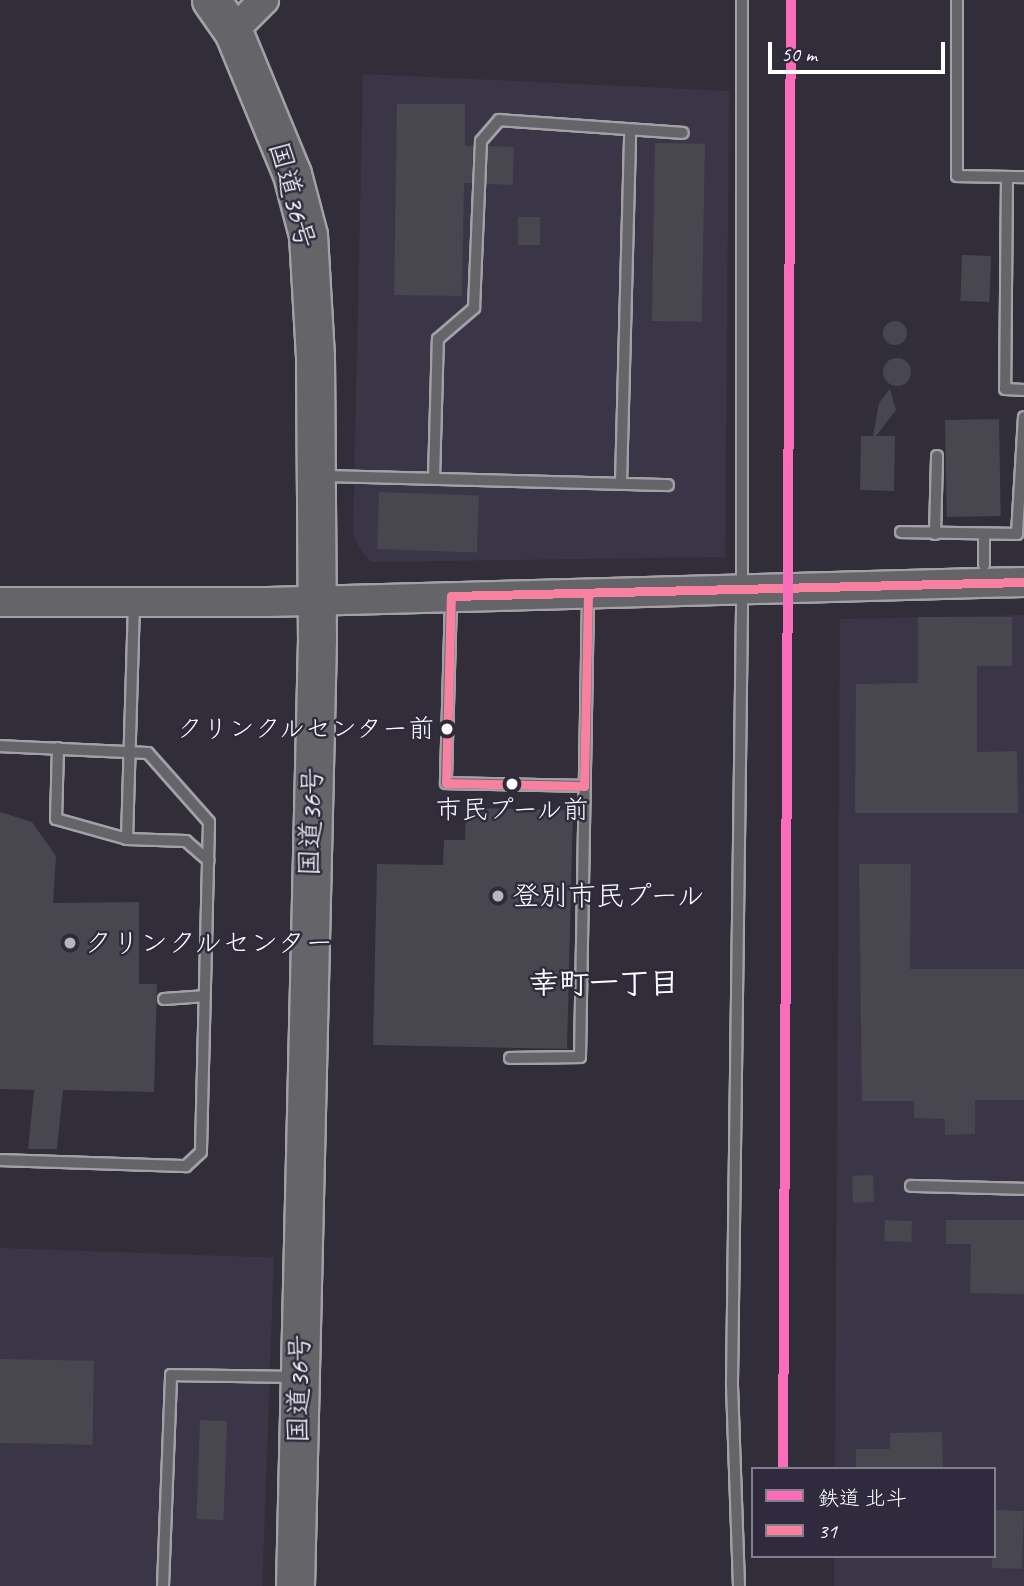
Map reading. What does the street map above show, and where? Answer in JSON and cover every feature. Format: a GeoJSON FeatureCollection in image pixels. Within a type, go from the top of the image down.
{"type":"FeatureCollection","features":[{"type":"Feature","properties":{"kind":"highway","name":"国道36号"},"geometry":{"type":"LineString","coordinates":[[211,0],[233,31],[292,174],[308,235],[317,476],[317,600],[295,1586]]}},
{"type":"Feature","properties":{"kind":"street"},"geometry":{"type":"LineString","coordinates":[[233,31],[264,0]]}},
{"type":"Feature","properties":{"kind":"street"},"geometry":{"type":"LineString","coordinates":[[0,602],[134,603],[743,592],[1024,582]]}},
{"type":"Feature","properties":{"kind":"lane"},"geometry":{"type":"LineString","coordinates":[[739,1586],[732,1383],[743,592],[742,0]]}},
{"type":"Feature","properties":{"kind":"lane"},"geometry":{"type":"LineString","coordinates":[[957,0],[957,176],[1024,177]]}},
{"type":"Feature","properties":{"kind":"lane"},"geometry":{"type":"LineString","coordinates":[[434,478],[438,339],[474,308],[481,141],[499,120],[683,133]]}},
{"type":"Feature","properties":{"kind":"lane"},"geometry":{"type":"LineString","coordinates":[[621,482],[630,130]]}},
{"type":"Feature","properties":{"kind":"lane"},"geometry":{"type":"LineString","coordinates":[[1007,177],[1005,389],[1024,390]]}},
{"type":"Feature","properties":{"kind":"lane"},"geometry":{"type":"LineString","coordinates":[[901,532],[1017,534],[1021,515],[1024,417]]}},
{"type":"Feature","properties":{"kind":"lane"},"geometry":{"type":"LineString","coordinates":[[935,534],[937,456]]}},
{"type":"Feature","properties":{"kind":"lane"},"geometry":{"type":"LineString","coordinates":[[317,476],[668,485]]}},
{"type":"Feature","properties":{"kind":"lane"},"geometry":{"type":"LineString","coordinates":[[984,534],[984,565]]}},
{"type":"Feature","properties":{"kind":"lane"},"geometry":{"type":"LineString","coordinates":[[510,1058],[580,1057],[588,594]]}},
{"type":"Feature","properties":{"kind":"lane"},"geometry":{"type":"LineString","coordinates":[[451,596],[446,783],[584,786]]}},
{"type":"Feature","properties":{"kind":"lane"},"geometry":{"type":"LineString","coordinates":[[127,839],[134,603]]}},
{"type":"Feature","properties":{"kind":"lane"},"geometry":{"type":"LineString","coordinates":[[0,746],[148,753],[209,822],[201,1152],[186,1166],[0,1160]]}},
{"type":"Feature","properties":{"kind":"lane"},"geometry":{"type":"LineString","coordinates":[[58,748],[57,819],[127,839],[186,841],[209,861]]}},
{"type":"Feature","properties":{"kind":"lane"},"geometry":{"type":"LineString","coordinates":[[164,999],[203,996]]}},
{"type":"Feature","properties":{"kind":"lane"},"geometry":{"type":"LineString","coordinates":[[911,1186],[1024,1189]]}},
{"type":"Feature","properties":{"kind":"lane"},"geometry":{"type":"LineString","coordinates":[[163,1586],[171,1375],[299,1377]]}},
{"type":"Feature","properties":{"kind":"shaded area"},"geometry":{"type":"Polygon","coordinates":[[[363,74],[729,91],[725,557],[371,562],[363,553],[353,536],[363,74]]]}},
{"type":"Feature","properties":{"kind":"shaded area"},"geometry":{"type":"Polygon","coordinates":[[[1024,615],[1024,1586],[834,1586],[834,1558],[996,1558],[996,1467],[835,1467],[840,619],[1024,615]]]}},
{"type":"Feature","properties":{"kind":"shaded area"},"geometry":{"type":"Polygon","coordinates":[[[0,1248],[274,1258],[262,1586],[0,1586],[0,1248]]]}},
{"type":"Feature","properties":{"kind":"building"},"geometry":{"type":"Polygon","coordinates":[[[397,104],[465,104],[465,146],[473,146],[472,183],[464,183],[462,296],[394,295],[397,104]]]}},
{"type":"Feature","properties":{"kind":"building"},"geometry":{"type":"Polygon","coordinates":[[[655,143],[705,144],[702,322],[652,321],[655,143]]]}},
{"type":"Feature","properties":{"kind":"building"},"geometry":{"type":"Polygon","coordinates":[[[488,146],[514,147],[513,185],[487,184],[488,146]]]}},
{"type":"Feature","properties":{"kind":"building"},"geometry":{"type":"Polygon","coordinates":[[[518,217],[540,217],[540,245],[518,245],[518,217]]]}},
{"type":"Feature","properties":{"kind":"building"},"geometry":{"type":"Polygon","coordinates":[[[962,255],[991,256],[989,302],[960,301],[962,255]]]}},
{"type":"Feature","properties":{"kind":"building"},"geometry":{"type":"Polygon","coordinates":[[[895,321],[906,328],[907,333],[900,344],[895,345],[884,338],[883,333],[890,322],[895,321]]]}},
{"type":"Feature","properties":{"kind":"building"},"geometry":{"type":"Polygon","coordinates":[[[897,358],[907,362],[911,372],[907,382],[897,386],[887,382],[883,372],[887,362],[897,358]]]}},
{"type":"Feature","properties":{"kind":"building"},"geometry":{"type":"Polygon","coordinates":[[[890,389],[896,410],[876,436],[895,436],[894,491],[860,490],[861,436],[873,436],[879,403],[890,389]]]}},
{"type":"Feature","properties":{"kind":"building"},"geometry":{"type":"Polygon","coordinates":[[[999,419],[1001,516],[947,517],[945,420],[999,419]]]}},
{"type":"Feature","properties":{"kind":"building"},"geometry":{"type":"Polygon","coordinates":[[[379,492],[479,495],[477,552],[377,549],[379,492]]]}},
{"type":"Feature","properties":{"kind":"building"},"geometry":{"type":"Polygon","coordinates":[[[918,617],[1012,617],[1012,666],[977,666],[977,752],[1017,751],[1018,813],[855,813],[856,684],[918,683],[918,617]]]}},
{"type":"Feature","properties":{"kind":"building"},"geometry":{"type":"Polygon","coordinates":[[[466,808],[573,810],[567,1049],[373,1045],[377,864],[443,865],[444,840],[465,840],[466,808]]]}},
{"type":"Feature","properties":{"kind":"building","name":"クリンクルセンター"},"geometry":{"type":"Polygon","coordinates":[[[0,812],[32,822],[56,856],[53,903],[139,902],[139,984],[157,984],[154,1092],[63,1090],[57,1149],[28,1149],[34,1090],[0,1089],[0,812]]]}},
{"type":"Feature","properties":{"kind":"building"},"geometry":{"type":"Polygon","coordinates":[[[859,864],[911,864],[910,969],[1024,969],[1024,1100],[975,1100],[975,1134],[945,1135],[945,1119],[914,1118],[914,1101],[862,1101],[859,864]]]}},
{"type":"Feature","properties":{"kind":"building"},"geometry":{"type":"Polygon","coordinates":[[[873,1175],[874,1202],[853,1203],[852,1176],[873,1175]]]}},
{"type":"Feature","properties":{"kind":"building"},"geometry":{"type":"Polygon","coordinates":[[[885,1220],[912,1221],[911,1242],[884,1241],[885,1220]]]}},
{"type":"Feature","properties":{"kind":"building"},"geometry":{"type":"Polygon","coordinates":[[[946,1220],[1024,1220],[1024,1294],[970,1293],[971,1244],[946,1244],[946,1220]]]}},
{"type":"Feature","properties":{"kind":"building"},"geometry":{"type":"Polygon","coordinates":[[[0,1359],[94,1361],[93,1445],[0,1443],[0,1359]]]}},
{"type":"Feature","properties":{"kind":"building"},"geometry":{"type":"Polygon","coordinates":[[[200,1420],[227,1421],[224,1520],[197,1519],[200,1420]]]}},
{"type":"Feature","properties":{"kind":"building"},"geometry":{"type":"Polygon","coordinates":[[[942,1432],[943,1467],[856,1467],[856,1449],[890,1449],[890,1433],[942,1432]]]}},
{"type":"Feature","properties":{"kind":"building"},"geometry":{"type":"Polygon","coordinates":[[[996,1510],[1024,1511],[1022,1569],[992,1568],[992,1558],[996,1558],[996,1510]]]}},
{"type":"Feature","properties":{"kind":"rail line","name":"北斗"},"geometry":{"type":"LineString","coordinates":[[783,1467],[791,0]]}},
{"type":"Feature","properties":{"kind":"transit line","name":"31"},"geometry":{"type":"LineString","coordinates":[[588,594],[584,786],[446,783],[451,596],[1024,582]]}},
{"type":"Feature","properties":{"kind":"place","name":"クリンクルセンター前"},"geometry":{"type":"Point","coordinates":[447,729]}},
{"type":"Feature","properties":{"kind":"place","name":"市民プール前"},"geometry":{"type":"Point","coordinates":[512,784]}},
{"type":"Feature","properties":{"kind":"place","name":"登別市民プール"},"geometry":{"type":"Point","coordinates":[498,896]}},
{"type":"Feature","properties":{"kind":"place","name":"クリンクルセンター"},"geometry":{"type":"Point","coordinates":[70,943]}},
{"type":"Feature","properties":{"kind":"district","name":"幸町一丁目"},"geometry":{"type":"Point","coordinates":[604,983]}}]}
